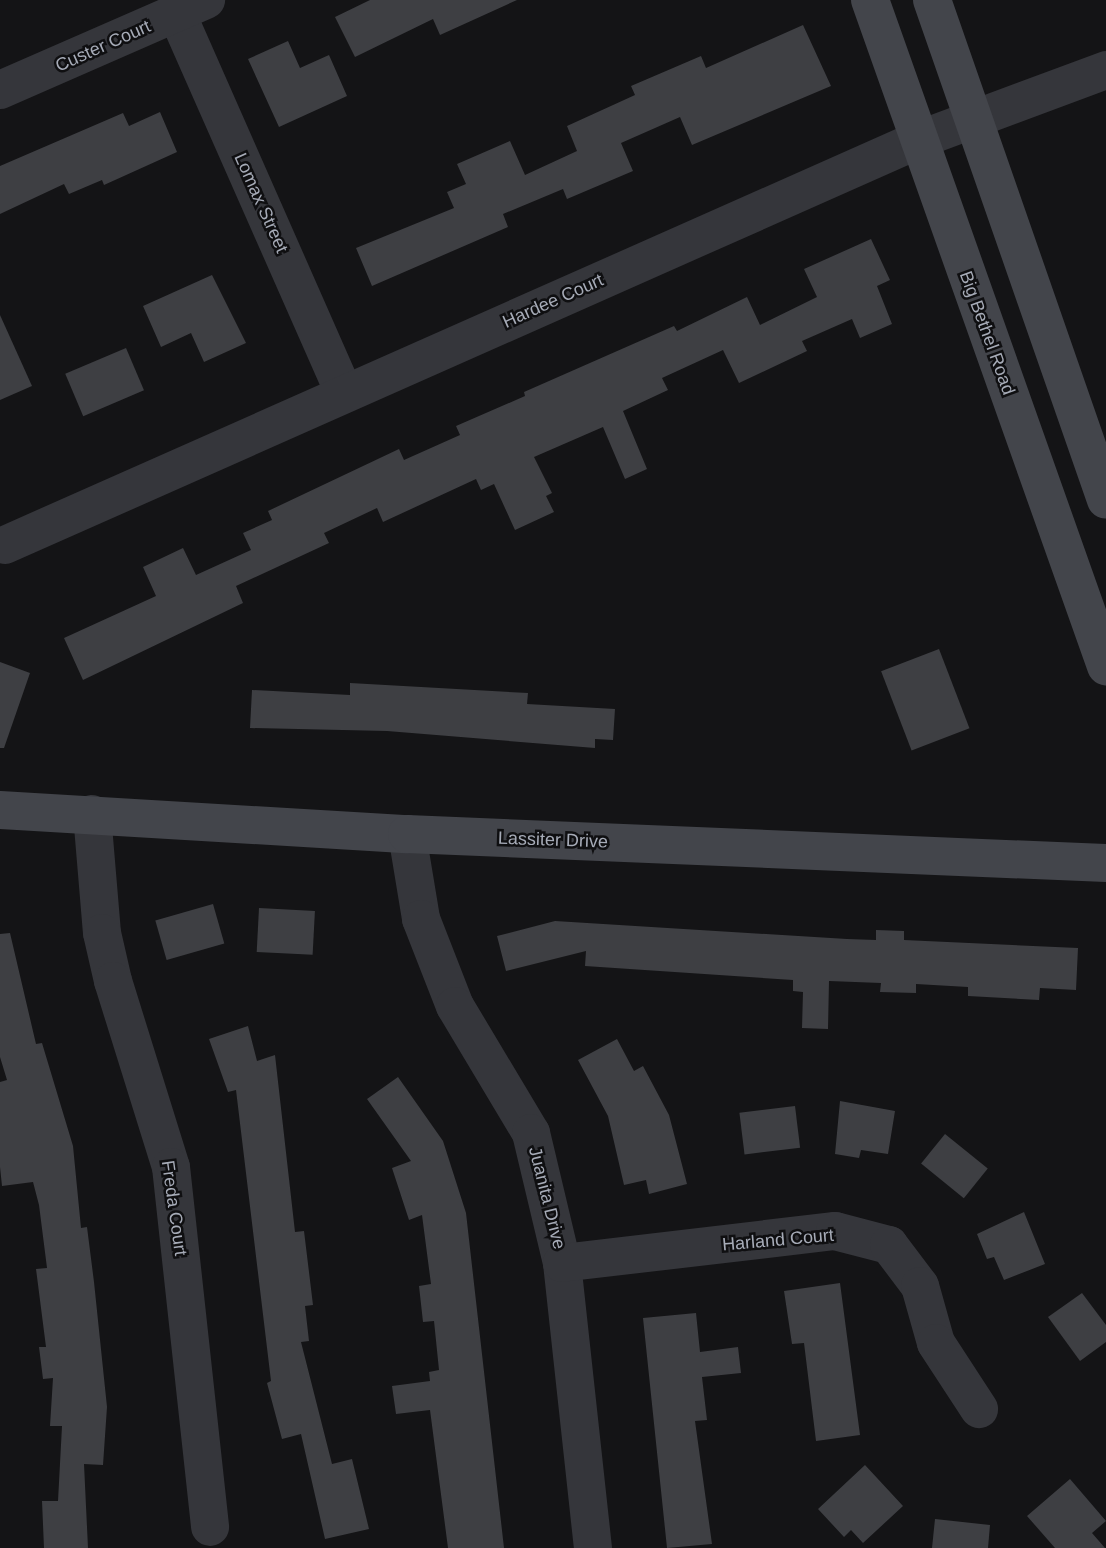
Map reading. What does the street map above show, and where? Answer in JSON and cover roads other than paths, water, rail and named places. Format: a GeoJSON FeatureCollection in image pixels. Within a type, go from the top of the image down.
{"type":"FeatureCollection","features":[{"type":"Feature","properties":{"kind":"main road","name":"Big Bethel Road"},"geometry":{"type":"LineString","coordinates":[[870,0],[1106,666]]}},
{"type":"Feature","properties":{"kind":"main road"},"geometry":{"type":"LineString","coordinates":[[932,0],[1106,500]]}},
{"type":"Feature","properties":{"kind":"main road","name":"Lassiter Drive"},"geometry":{"type":"LineString","coordinates":[[0,810],[407,834],[1106,863]]}},
{"type":"Feature","properties":{"kind":"street","name":"Custer Court"},"geometry":{"type":"LineString","coordinates":[[0,90],[192,7]]}},
{"type":"Feature","properties":{"kind":"street","name":"Lomax Street"},"geometry":{"type":"LineString","coordinates":[[192,7],[344,393]]}},
{"type":"Feature","properties":{"kind":"street","name":"Hardee Court"},"geometry":{"type":"LineString","coordinates":[[5,545],[918,139],[1106,70]]}},
{"type":"Feature","properties":{"kind":"street","name":"Freda Court"},"geometry":{"type":"LineString","coordinates":[[92,814],[102,933],[113,981],[171,1167],[210,1527]]}},
{"type":"Feature","properties":{"kind":"street","name":"Juanita Drive"},"geometry":{"type":"LineString","coordinates":[[407,834],[421,919],[455,1006],[531,1133],[562,1263],[593,1548]]}},
{"type":"Feature","properties":{"kind":"street","name":"Harland Court"},"geometry":{"type":"LineString","coordinates":[[562,1263],[835,1231],[889,1245],[920,1286],[936,1343],[979,1409]]}}]}
